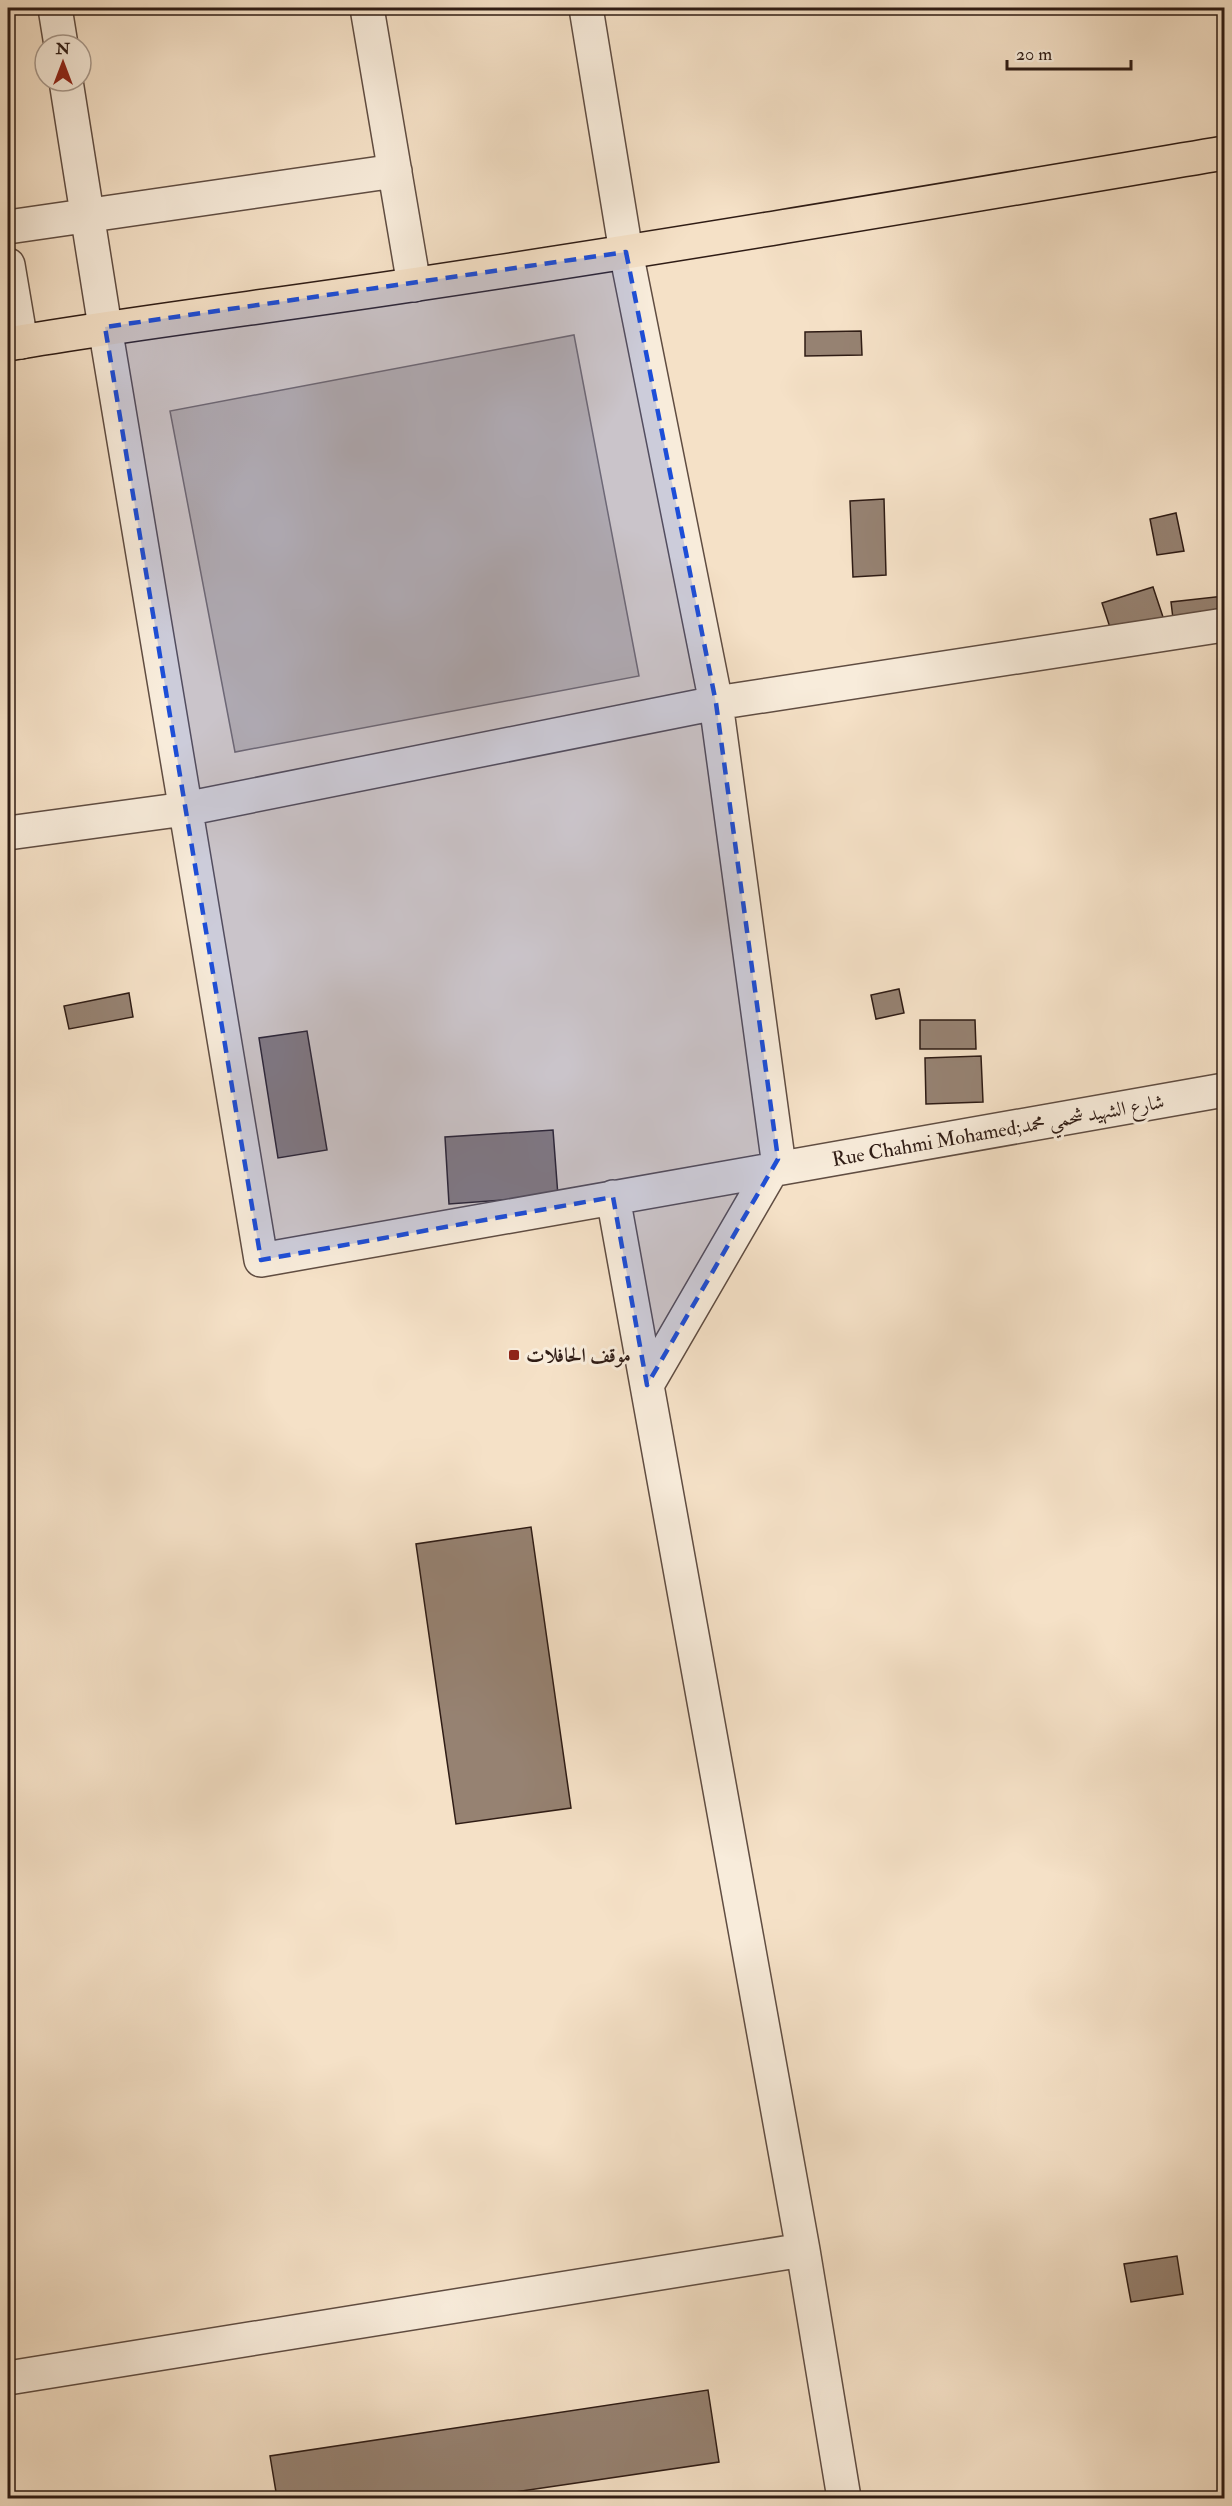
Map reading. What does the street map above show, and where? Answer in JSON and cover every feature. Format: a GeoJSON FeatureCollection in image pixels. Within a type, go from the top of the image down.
{"type":"FeatureCollection","features":[{"type":"Feature","properties":{"kind":"main road"},"geometry":{"type":"LineString","coordinates":[[14,343],[105,327],[414,285],[626,252],[1224,153]]}},
{"type":"Feature","properties":{"kind":"street"},"geometry":{"type":"LineString","coordinates":[[55,8],[59,33]]}},
{"type":"Feature","properties":{"kind":"street"},"geometry":{"type":"LineString","coordinates":[[367,8],[414,285]]}},
{"type":"Feature","properties":{"kind":"street"},"geometry":{"type":"LineString","coordinates":[[586,8],[626,252],[716,704],[778,1160],[647,1385]]}},
{"type":"Feature","properties":{"kind":"street"},"geometry":{"type":"LineString","coordinates":[[68,93],[185,809]]}},
{"type":"Feature","properties":{"kind":"street"},"geometry":{"type":"LineString","coordinates":[[8,227],[394,171]]}},
{"type":"Feature","properties":{"kind":"street"},"geometry":{"type":"LineString","coordinates":[[8,265],[14,343]]}},
{"type":"Feature","properties":{"kind":"street"},"geometry":{"type":"LineString","coordinates":[[8,833],[185,809],[716,704],[1224,625]]}},
{"type":"Feature","properties":{"kind":"street","name":"Rue Chahmi Mohamed;شارع الشهيد شحمي محمد"},"geometry":{"type":"LineString","coordinates":[[185,809],[261,1260],[1224,1090]]}},
{"type":"Feature","properties":{"kind":"street"},"geometry":{"type":"LineString","coordinates":[[613,1197],[803,2250],[844,2499]]}},
{"type":"Feature","properties":{"kind":"street"},"geometry":{"type":"LineString","coordinates":[[8,2378],[803,2250]]}},
{"type":"Feature","properties":{"kind":"highlighted area"},"geometry":{"type":"Polygon","coordinates":[[[626,252],[716,703],[778,1159],[647,1385],[613,1197],[261,1260],[105,327],[626,252]]]}},
{"type":"Feature","properties":{"kind":"shaded area"},"geometry":{"type":"Polygon","coordinates":[[[574,335],[639,676],[235,752],[170,411],[574,335]]]}},
{"type":"Feature","properties":{"kind":"building"},"geometry":{"type":"Polygon","coordinates":[[[861,331],[862,355],[805,356],[805,332],[861,331]]]}},
{"type":"Feature","properties":{"kind":"building"},"geometry":{"type":"Polygon","coordinates":[[[884,499],[886,575],[853,577],[850,501],[884,499]]]}},
{"type":"Feature","properties":{"kind":"building"},"geometry":{"type":"Polygon","coordinates":[[[1176,513],[1184,551],[1157,555],[1150,519],[1176,513]]]}},
{"type":"Feature","properties":{"kind":"building"},"geometry":{"type":"Polygon","coordinates":[[[1153,587],[1169,635],[1118,652],[1102,603],[1153,587]]]}},
{"type":"Feature","properties":{"kind":"building"},"geometry":{"type":"Polygon","coordinates":[[[1224,596],[1224,630],[1175,635],[1171,602],[1224,596]]]}},
{"type":"Feature","properties":{"kind":"building"},"geometry":{"type":"Polygon","coordinates":[[[899,989],[904,1013],[876,1019],[871,995],[899,989]]]}},
{"type":"Feature","properties":{"kind":"building"},"geometry":{"type":"Polygon","coordinates":[[[129,993],[133,1017],[69,1029],[64,1006],[129,993]]]}},
{"type":"Feature","properties":{"kind":"building"},"geometry":{"type":"Polygon","coordinates":[[[920,1020],[975,1020],[976,1049],[920,1049],[920,1020]]]}},
{"type":"Feature","properties":{"kind":"building"},"geometry":{"type":"Polygon","coordinates":[[[307,1031],[327,1150],[278,1158],[259,1038],[307,1031]]]}},
{"type":"Feature","properties":{"kind":"building"},"geometry":{"type":"Polygon","coordinates":[[[981,1056],[983,1102],[926,1104],[925,1058],[981,1056]]]}},
{"type":"Feature","properties":{"kind":"building"},"geometry":{"type":"Polygon","coordinates":[[[553,1130],[558,1196],[449,1204],[445,1137],[553,1130]]]}},
{"type":"Feature","properties":{"kind":"building"},"geometry":{"type":"Polygon","coordinates":[[[531,1527],[571,1808],[456,1824],[416,1544],[531,1527]]]}},
{"type":"Feature","properties":{"kind":"building"},"geometry":{"type":"Polygon","coordinates":[[[1177,2256],[1183,2294],[1131,2302],[1124,2264],[1177,2256]]]}},
{"type":"Feature","properties":{"kind":"building"},"geometry":{"type":"Polygon","coordinates":[[[708,2390],[719,2462],[474,2498],[277,2498],[270,2456],[708,2390]]]}},
{"type":"Feature","properties":{"kind":"place","name":"موقف الحافلات"},"geometry":{"type":"Point","coordinates":[514,1355]}}]}
